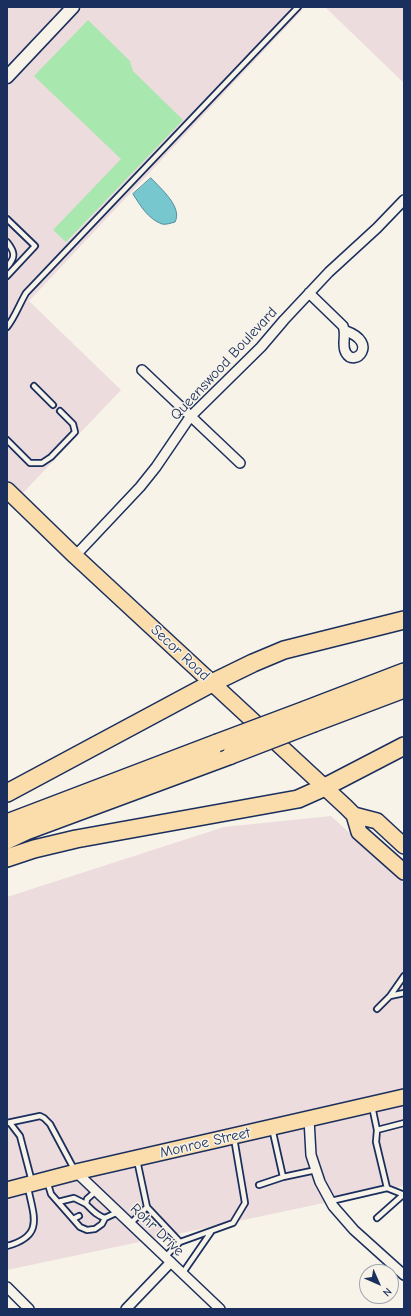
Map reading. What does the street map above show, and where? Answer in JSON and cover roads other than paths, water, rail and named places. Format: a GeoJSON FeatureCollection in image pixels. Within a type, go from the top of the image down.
{"type":"FeatureCollection","features":[{"type":"Feature","properties":{"kind":"highway"},"geometry":{"type":"LineString","coordinates":[[7,793],[212,683],[253,663],[284,650],[404,620]]}},
{"type":"Feature","properties":{"kind":"highway"},"geometry":{"type":"LineString","coordinates":[[7,840],[231,755],[309,716],[404,672]]}},
{"type":"Feature","properties":{"kind":"highway"},"geometry":{"type":"LineString","coordinates":[[7,823],[217,743],[404,689]]}},
{"type":"Feature","properties":{"kind":"highway"},"geometry":{"type":"LineString","coordinates":[[7,858],[34,849],[76,839],[298,799],[325,787],[404,746]]}},
{"type":"Feature","properties":{"kind":"main road","name":"Secor Road"},"geometry":{"type":"LineString","coordinates":[[7,490],[75,556],[354,815],[377,821],[404,846]]}},
{"type":"Feature","properties":{"kind":"main road","name":"Secor Road"},"geometry":{"type":"LineString","coordinates":[[354,815],[359,832],[404,872]]}},
{"type":"Feature","properties":{"kind":"main road","name":"Monroe Street"},"geometry":{"type":"LineString","coordinates":[[7,1190],[76,1172],[404,1097]]}},
{"type":"Feature","properties":{"kind":"street"},"geometry":{"type":"LineString","coordinates":[[7,76],[74,7]]}},
{"type":"Feature","properties":{"kind":"street","name":"Queenswood Boulevard"},"geometry":{"type":"LineString","coordinates":[[75,556],[140,487],[156,467],[190,417],[256,352],[329,272],[377,228],[404,200]]}},
{"type":"Feature","properties":{"kind":"street"},"geometry":{"type":"LineString","coordinates":[[309,293],[343,326],[346,332]]}},
{"type":"Feature","properties":{"kind":"street"},"geometry":{"type":"LineString","coordinates":[[142,370],[240,463]]}},
{"type":"Feature","properties":{"kind":"street"},"geometry":{"type":"LineString","coordinates":[[309,1119],[311,1155],[320,1182],[333,1206],[354,1230],[404,1275]]}},
{"type":"Feature","properties":{"kind":"street","name":"Rohr Drive"},"geometry":{"type":"LineString","coordinates":[[76,1172],[220,1309]]}},
{"type":"Feature","properties":{"kind":"street"},"geometry":{"type":"LineString","coordinates":[[126,1309],[168,1260]]}},
{"type":"Feature","properties":{"kind":"street"},"geometry":{"type":"LineString","coordinates":[[7,1288],[29,1309]]}},
{"type":"Feature","properties":{"kind":"lane"},"geometry":{"type":"LineString","coordinates":[[7,327],[11,323],[18,306],[26,294],[298,7]]}},
{"type":"Feature","properties":{"kind":"lane"},"geometry":{"type":"LineString","coordinates":[[7,219],[34,246],[7,276]]}},
{"type":"Feature","properties":{"kind":"lane"},"geometry":{"type":"LineString","coordinates":[[7,242],[13,250],[13,256],[12,262],[7,267]]}},
{"type":"Feature","properties":{"kind":"lane"},"geometry":{"type":"LineString","coordinates":[[34,386],[54,405]]}},
{"type":"Feature","properties":{"kind":"lane"},"geometry":{"type":"LineString","coordinates":[[7,440],[30,463],[42,463],[51,457],[74,432],[73,424],[60,411]]}},
{"type":"Feature","properties":{"kind":"lane"},"geometry":{"type":"LineString","coordinates":[[377,1009],[390,996],[404,976]]}},
{"type":"Feature","properties":{"kind":"lane"},"geometry":{"type":"LineString","coordinates":[[390,996],[404,993]]}},
{"type":"Feature","properties":{"kind":"lane"},"geometry":{"type":"LineString","coordinates":[[372,1105],[377,1130],[376,1142],[387,1188]]}},
{"type":"Feature","properties":{"kind":"lane"},"geometry":{"type":"LineString","coordinates":[[8,1123],[40,1116],[44,1118],[50,1124],[76,1172]]}},
{"type":"Feature","properties":{"kind":"lane"},"geometry":{"type":"LineString","coordinates":[[7,1246],[25,1238],[34,1227],[35,1220],[35,1183],[20,1136],[8,1123]]}},
{"type":"Feature","properties":{"kind":"lane"},"geometry":{"type":"LineString","coordinates":[[377,1130],[404,1123]]}},
{"type":"Feature","properties":{"kind":"lane"},"geometry":{"type":"LineString","coordinates":[[272,1128],[283,1177]]}},
{"type":"Feature","properties":{"kind":"lane"},"geometry":{"type":"LineString","coordinates":[[168,1260],[180,1242],[233,1223],[245,1203],[233,1136]]}},
{"type":"Feature","properties":{"kind":"lane"},"geometry":{"type":"LineString","coordinates":[[137,1158],[147,1208],[180,1242]]}},
{"type":"Feature","properties":{"kind":"lane"},"geometry":{"type":"LineString","coordinates":[[259,1185],[283,1177],[316,1170]]}},
{"type":"Feature","properties":{"kind":"lane"},"geometry":{"type":"LineString","coordinates":[[35,1183],[51,1194],[80,1227],[87,1230],[95,1229],[102,1224],[105,1218],[118,1212]]}},
{"type":"Feature","properties":{"kind":"lane"},"geometry":{"type":"LineString","coordinates":[[331,1201],[387,1188],[403,1194],[377,1218]]}},
{"type":"Feature","properties":{"kind":"lane"},"geometry":{"type":"LineString","coordinates":[[86,1204],[87,1199],[96,1191]]}},
{"type":"Feature","properties":{"kind":"lane"},"geometry":{"type":"LineString","coordinates":[[58,1202],[74,1198],[86,1204],[89,1210],[100,1217],[105,1218]]}},
{"type":"Feature","properties":{"kind":"lane"},"geometry":{"type":"LineString","coordinates":[[130,1224],[147,1208]]}},
{"type":"Feature","properties":{"kind":"lane"},"geometry":{"type":"LineString","coordinates":[[73,1219],[79,1216]]}},
{"type":"Feature","properties":{"kind":"lane"},"geometry":{"type":"LineString","coordinates":[[182,1274],[211,1231]]}},
{"type":"Feature","properties":{"kind":"water"},"geometry":{"type":"Polygon","coordinates":[[[151,178],[165,192],[173,204],[177,216],[175,222],[162,224],[157,222],[145,211],[133,194],[151,178]]]}}]}
